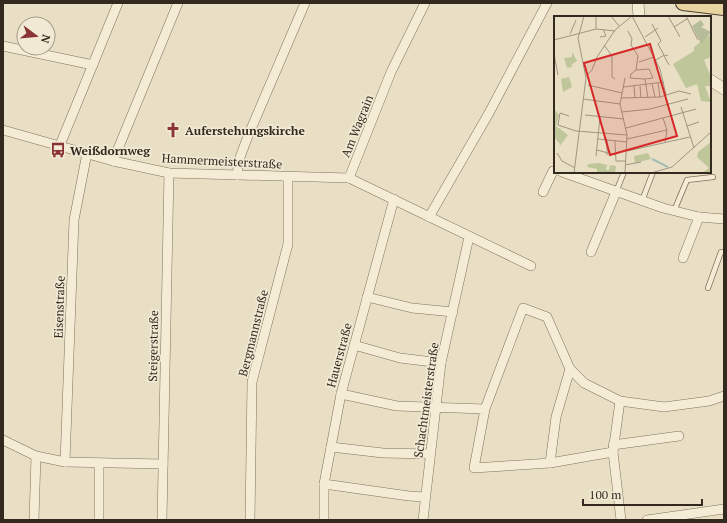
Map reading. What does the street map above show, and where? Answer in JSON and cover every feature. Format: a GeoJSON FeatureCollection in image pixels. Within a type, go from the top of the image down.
{"type":"FeatureCollection","features":[{"type":"Feature","properties":{"kind":"main road"},"geometry":{"type":"LineString","coordinates":[[684,3],[724,8]]}},
{"type":"Feature","properties":{"kind":"street"},"geometry":{"type":"LineString","coordinates":[[113,161],[178,3]]}},
{"type":"Feature","properties":{"kind":"street","name":"Am Wagrain"},"geometry":{"type":"LineString","coordinates":[[349,178],[391,72],[424,3]]}},
{"type":"Feature","properties":{"kind":"street"},"geometry":{"type":"LineString","coordinates":[[429,217],[490,112],[547,3]]}},
{"type":"Feature","properties":{"kind":"street"},"geometry":{"type":"LineString","coordinates":[[638,3],[639,16]]}},
{"type":"Feature","properties":{"kind":"street"},"geometry":{"type":"LineString","coordinates":[[60,145],[116,4]]}},
{"type":"Feature","properties":{"kind":"street"},"geometry":{"type":"LineString","coordinates":[[237,175],[239,160],[248,136],[302,4]]}},
{"type":"Feature","properties":{"kind":"street"},"geometry":{"type":"LineString","coordinates":[[3,46],[92,65]]}},
{"type":"Feature","properties":{"kind":"street"},"geometry":{"type":"LineString","coordinates":[[711,81],[724,89]]}},
{"type":"Feature","properties":{"kind":"street","name":"Hammermeisterstraße"},"geometry":{"type":"LineString","coordinates":[[3,130],[113,161],[169,173],[349,178]]}},
{"type":"Feature","properties":{"kind":"street","name":"Eisenstraße"},"geometry":{"type":"LineString","coordinates":[[65,462],[74,220],[88,153]]}},
{"type":"Feature","properties":{"kind":"street"},"geometry":{"type":"LineString","coordinates":[[543,192],[554,171]]}},
{"type":"Feature","properties":{"kind":"street","name":"Steigerstraße"},"geometry":{"type":"LineString","coordinates":[[162,520],[169,173]]}},
{"type":"Feature","properties":{"kind":"street"},"geometry":{"type":"LineString","coordinates":[[565,173],[674,211],[699,217],[724,219]]}},
{"type":"Feature","properties":{"kind":"street","name":"Bergmannstraße"},"geometry":{"type":"LineString","coordinates":[[250,520],[252,382],[288,244],[288,177]]}},
{"type":"Feature","properties":{"kind":"street"},"geometry":{"type":"LineString","coordinates":[[349,178],[480,243],[531,266]]}},
{"type":"Feature","properties":{"kind":"street"},"geometry":{"type":"LineString","coordinates":[[591,252],[616,192]]}},
{"type":"Feature","properties":{"kind":"street","name":"Hauerstraße"},"geometry":{"type":"LineString","coordinates":[[324,520],[324,484],[341,394],[394,199]]}},
{"type":"Feature","properties":{"kind":"street"},"geometry":{"type":"LineString","coordinates":[[683,258],[699,217]]}},
{"type":"Feature","properties":{"kind":"street","name":"Schachtmeisterstraße"},"geometry":{"type":"LineString","coordinates":[[422,520],[441,363],[469,237]]}},
{"type":"Feature","properties":{"kind":"street"},"geometry":{"type":"LineString","coordinates":[[367,297],[412,308],[453,312]]}},
{"type":"Feature","properties":{"kind":"street"},"geometry":{"type":"LineString","coordinates":[[679,436],[550,463],[474,468],[485,409],[523,308],[546,317],[570,369],[584,384],[620,401],[664,407],[709,401],[724,396]]}},
{"type":"Feature","properties":{"kind":"street"},"geometry":{"type":"LineString","coordinates":[[354,345],[400,358],[441,363]]}},
{"type":"Feature","properties":{"kind":"street"},"geometry":{"type":"LineString","coordinates":[[550,463],[556,417],[570,369]]}},
{"type":"Feature","properties":{"kind":"street"},"geometry":{"type":"LineString","coordinates":[[341,394],[397,406],[485,409]]}},
{"type":"Feature","properties":{"kind":"street"},"geometry":{"type":"LineString","coordinates":[[620,401],[613,449],[621,520]]}},
{"type":"Feature","properties":{"kind":"street"},"geometry":{"type":"LineString","coordinates":[[3,440],[36,456],[65,462],[163,464]]}},
{"type":"Feature","properties":{"kind":"street"},"geometry":{"type":"LineString","coordinates":[[331,447],[383,453],[430,454]]}},
{"type":"Feature","properties":{"kind":"street"},"geometry":{"type":"LineString","coordinates":[[34,520],[36,456]]}},
{"type":"Feature","properties":{"kind":"street"},"geometry":{"type":"LineString","coordinates":[[99,520],[100,463]]}},
{"type":"Feature","properties":{"kind":"street"},"geometry":{"type":"LineString","coordinates":[[324,484],[425,497]]}},
{"type":"Feature","properties":{"kind":"street"},"geometry":{"type":"LineString","coordinates":[[646,520],[724,508]]}},
{"type":"Feature","properties":{"kind":"lane"},"geometry":{"type":"LineString","coordinates":[[616,192],[624,173]]}},
{"type":"Feature","properties":{"kind":"lane"},"geometry":{"type":"LineString","coordinates":[[642,201],[653,173]]}},
{"type":"Feature","properties":{"kind":"lane"},"geometry":{"type":"LineString","coordinates":[[674,211],[687,180],[713,177]]}},
{"type":"Feature","properties":{"kind":"lane"},"geometry":{"type":"LineString","coordinates":[[708,288],[721,252],[724,252]]}},
{"type":"Feature","properties":{"kind":"place","name":"Auferstehungskirche"},"geometry":{"type":"Point","coordinates":[173,130]}},
{"type":"Feature","properties":{"kind":"place","name":"Weißdornweg"},"geometry":{"type":"Point","coordinates":[58,150]}}]}
